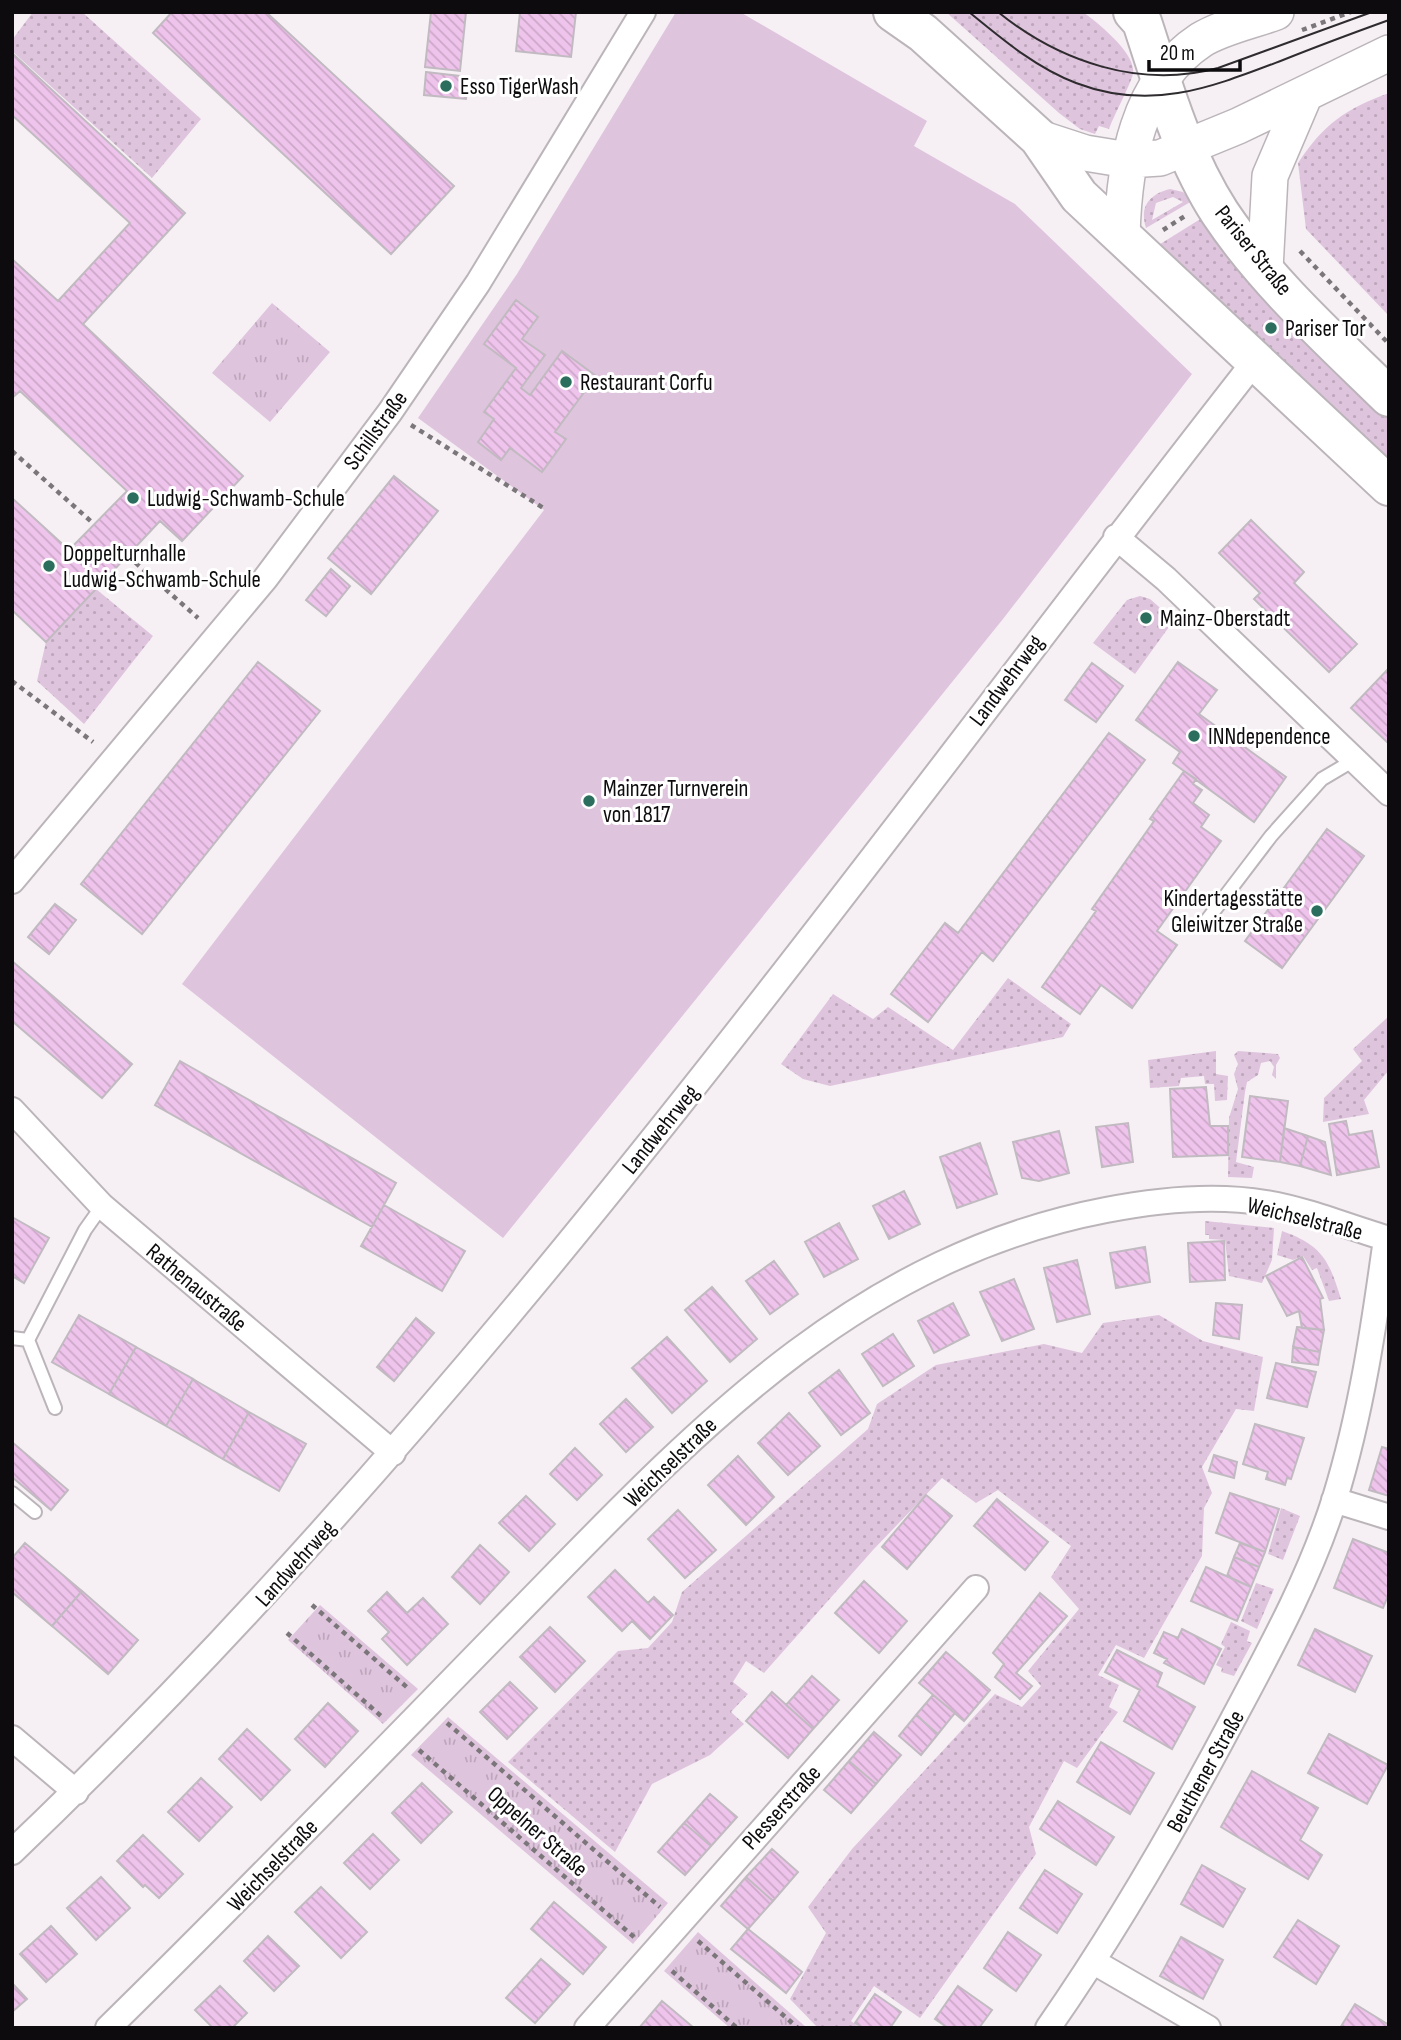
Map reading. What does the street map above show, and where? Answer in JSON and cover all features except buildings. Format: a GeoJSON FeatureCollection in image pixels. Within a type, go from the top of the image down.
{"type":"FeatureCollection","features":[{"type":"Feature","properties":{"kind":"main road"},"geometry":{"type":"LineString","coordinates":[[893,12],[958,62],[1039,138],[1079,196],[1389,486]]}},
{"type":"Feature","properties":{"kind":"main road"},"geometry":{"type":"LineString","coordinates":[[1122,235],[1128,160],[1160,76],[1203,38],[1276,12]]}},
{"type":"Feature","properties":{"kind":"main road"},"geometry":{"type":"LineString","coordinates":[[1138,17],[1165,32],[1203,38]]}},
{"type":"Feature","properties":{"kind":"main road","name":"Pariser Straße"},"geometry":{"type":"LineString","coordinates":[[1138,17],[1188,148],[1220,213],[1265,270],[1389,397]]}},
{"type":"Feature","properties":{"kind":"main road"},"geometry":{"type":"LineString","coordinates":[[1039,138],[1085,153],[1128,160],[1160,158],[1188,148],[1389,53]]}},
{"type":"Feature","properties":{"kind":"main road"},"geometry":{"type":"LineString","coordinates":[[1265,270],[1270,176],[1305,94]]}},
{"type":"Feature","properties":{"kind":"street","name":"Schillstraße"},"geometry":{"type":"LineString","coordinates":[[12,881],[112,758],[265,579],[390,412],[478,284],[643,12]]}},
{"type":"Feature","properties":{"kind":"street","name":"Landwehrweg"},"geometry":{"type":"LineString","coordinates":[[12,1852],[76,1792],[284,1576],[517,1307],[739,1031],[1116,537],[1255,361]]}},
{"type":"Feature","properties":{"kind":"street"},"geometry":{"type":"LineString","coordinates":[[1116,537],[1166,579],[1389,793]]}},
{"type":"Feature","properties":{"kind":"street","name":"Rathenaustraße"},"geometry":{"type":"LineString","coordinates":[[12,1110],[102,1206],[393,1453]]}},
{"type":"Feature","properties":{"kind":"street","name":"Weichselstraße"},"geometry":{"type":"LineString","coordinates":[[108,2028],[250,1889],[644,1485],[773,1369],[840,1320],[925,1269],[995,1239],[1065,1218],[1126,1206],[1203,1198],[1265,1203],[1388,1238]]}},
{"type":"Feature","properties":{"kind":"street","name":"Beuthener Straße"},"geometry":{"type":"LineString","coordinates":[[1048,2028],[1094,1962],[1191,1800],[1281,1629],[1334,1500],[1372,1339],[1388,1238]]}},
{"type":"Feature","properties":{"kind":"street"},"geometry":{"type":"LineString","coordinates":[[1334,1500],[1389,1517]]}},
{"type":"Feature","properties":{"kind":"street","name":"Plesserstraße"},"geometry":{"type":"LineString","coordinates":[[587,2028],[976,1588]]}},
{"type":"Feature","properties":{"kind":"street"},"geometry":{"type":"LineString","coordinates":[[12,1738],[76,1792]]}},
{"type":"Feature","properties":{"kind":"street"},"geometry":{"type":"LineString","coordinates":[[1094,1962],[1208,2028]]}},
{"type":"Feature","properties":{"kind":"lane"},"geometry":{"type":"LineString","coordinates":[[1203,924],[1271,836],[1322,779],[1354,760]]}},
{"type":"Feature","properties":{"kind":"lane"},"geometry":{"type":"LineString","coordinates":[[55,1408],[28,1340],[85,1230],[102,1206]]}},
{"type":"Feature","properties":{"kind":"lane"},"geometry":{"type":"LineString","coordinates":[[12,1338],[28,1340]]}},
{"type":"Feature","properties":{"kind":"lane"},"geometry":{"type":"LineString","coordinates":[[12,1493],[35,1512]]}},
{"type":"Feature","properties":{"kind":"path"},"geometry":{"type":"LineString","coordinates":[[1162,231],[1196,208]]}},
{"type":"Feature","properties":{"kind":"path"},"geometry":{"type":"LineString","coordinates":[[1298,245],[1303,257],[1389,344]]}},
{"type":"Feature","properties":{"kind":"path"},"geometry":{"type":"LineString","coordinates":[[390,412],[545,509]]}},
{"type":"Feature","properties":{"kind":"path"},"geometry":{"type":"LineString","coordinates":[[12,451],[94,524]]}},
{"type":"Feature","properties":{"kind":"path"},"geometry":{"type":"LineString","coordinates":[[128,556],[218,635]]}},
{"type":"Feature","properties":{"kind":"path"},"geometry":{"type":"LineString","coordinates":[[12,681],[112,758]]}},
{"type":"Feature","properties":{"kind":"path"},"geometry":{"type":"LineString","coordinates":[[312,1605],[410,1690]]}},
{"type":"Feature","properties":{"kind":"path"},"geometry":{"type":"LineString","coordinates":[[287,1633],[383,1718]]}},
{"type":"Feature","properties":{"kind":"path","name":"Oppelner Straße"},"geometry":{"type":"LineString","coordinates":[[439,1715],[668,1915]]}},
{"type":"Feature","properties":{"kind":"path","name":"Oppelner Straße"},"geometry":{"type":"LineString","coordinates":[[411,1743],[642,1944]]}},
{"type":"Feature","properties":{"kind":"path"},"geometry":{"type":"LineString","coordinates":[[697,1940],[798,2028]]}},
{"type":"Feature","properties":{"kind":"path"},"geometry":{"type":"LineString","coordinates":[[670,1969],[737,2028]]}},
{"type":"Feature","properties":{"kind":"green space"},"geometry":{"type":"Polygon","coordinates":[[[33,12],[82,12],[201,119],[152,178],[12,51],[12,40],[33,12]]]}},
{"type":"Feature","properties":{"kind":"green space","name":"Mainzer Turnverein von 1817"},"geometry":{"type":"Polygon","coordinates":[[[676,12],[740,12],[927,121],[914,146],[1015,204],[1192,374],[1003,619],[503,1238],[182,984],[544,510],[418,418],[517,274],[676,12]]]}},
{"type":"Feature","properties":{"kind":"green space"},"geometry":{"type":"Polygon","coordinates":[[[946,12],[1083,12],[1123,48],[1133,66],[1131,80],[1109,129],[1099,126],[1095,134],[1080,129],[946,12]]]}},
{"type":"Feature","properties":{"kind":"green space"},"geometry":{"type":"Polygon","coordinates":[[[1389,93],[1389,316],[1306,229],[1298,163],[1317,138],[1337,119],[1360,105],[1389,93]]]}},
{"type":"Feature","properties":{"kind":"green space"},"geometry":{"type":"Polygon","coordinates":[[[1170,189],[1183,192],[1192,201],[1146,228],[1144,213],[1148,202],[1157,194],[1170,189]],[[1173,197],[1156,203],[1152,220],[1183,202],[1173,197]]]}},
{"type":"Feature","properties":{"kind":"green space"},"geometry":{"type":"Polygon","coordinates":[[[1202,218],[1288,318],[1389,419],[1389,465],[1157,246],[1202,218]]]}},
{"type":"Feature","properties":{"kind":"green space"},"geometry":{"type":"Polygon","coordinates":[[[272,303],[330,352],[270,422],[212,373],[272,303]]]}},
{"type":"Feature","properties":{"kind":"green space"},"geometry":{"type":"Polygon","coordinates":[[[96,589],[153,636],[84,724],[37,681],[46,642],[96,589]]]}},
{"type":"Feature","properties":{"kind":"green space"},"geometry":{"type":"Polygon","coordinates":[[[1140,596],[1150,599],[1174,620],[1135,674],[1093,643],[1127,600],[1140,596]]]}},
{"type":"Feature","properties":{"kind":"green space"},"geometry":{"type":"Polygon","coordinates":[[[1008,978],[1071,1024],[1063,1037],[830,1086],[803,1079],[781,1064],[833,994],[873,1019],[888,1007],[953,1050],[1008,978]]]}},
{"type":"Feature","properties":{"kind":"green space"},"geometry":{"type":"Polygon","coordinates":[[[1389,1016],[1389,1070],[1364,1100],[1369,1114],[1323,1122],[1324,1098],[1362,1061],[1353,1049],[1389,1016]]]}},
{"type":"Feature","properties":{"kind":"green space"},"geometry":{"type":"Polygon","coordinates":[[[1216,1051],[1216,1074],[1228,1076],[1227,1100],[1215,1101],[1214,1084],[1205,1084],[1204,1076],[1181,1078],[1179,1086],[1150,1088],[1148,1060],[1216,1051]]]}},
{"type":"Feature","properties":{"kind":"green space"},"geometry":{"type":"Polygon","coordinates":[[[1238,1051],[1278,1054],[1280,1058],[1276,1065],[1276,1079],[1272,1075],[1274,1067],[1270,1061],[1261,1063],[1258,1075],[1247,1082],[1236,1162],[1254,1167],[1252,1178],[1228,1177],[1229,1118],[1238,1089],[1234,1074],[1238,1064],[1234,1055],[1238,1051]]]}},
{"type":"Feature","properties":{"kind":"green space"},"geometry":{"type":"Polygon","coordinates":[[[1205,1221],[1274,1228],[1272,1260],[1262,1283],[1229,1276],[1225,1240],[1209,1239],[1209,1235],[1205,1235],[1205,1221]]]}},
{"type":"Feature","properties":{"kind":"green space"},"geometry":{"type":"Polygon","coordinates":[[[1282,1231],[1306,1242],[1322,1256],[1328,1264],[1341,1299],[1329,1301],[1317,1268],[1312,1270],[1303,1256],[1293,1260],[1277,1255],[1282,1231]]]}},
{"type":"Feature","properties":{"kind":"green space"},"geometry":{"type":"Polygon","coordinates":[[[1159,1315],[1203,1341],[1263,1357],[1254,1411],[1236,1409],[1202,1467],[1212,1493],[1204,1508],[1202,1556],[1144,1658],[1116,1645],[1098,1675],[1119,1685],[1109,1707],[1118,1712],[1077,1768],[1064,1761],[1029,1827],[1036,1854],[920,2018],[874,1986],[851,2021],[860,2028],[818,2028],[790,1999],[826,1933],[808,1907],[852,1849],[995,1694],[1022,1707],[1041,1686],[1028,1671],[1079,1609],[1051,1577],[1071,1546],[998,1490],[976,1503],[942,1478],[873,1550],[764,1673],[746,1661],[733,1682],[748,1694],[731,1712],[744,1724],[710,1755],[652,1784],[615,1852],[508,1762],[618,1651],[648,1648],[672,1622],[682,1592],[868,1429],[877,1404],[936,1365],[1044,1344],[1082,1353],[1103,1323],[1159,1315]]]}},
{"type":"Feature","properties":{"kind":"green space"},"geometry":{"type":"Polygon","coordinates":[[[1281,1508],[1300,1516],[1283,1560],[1268,1554],[1281,1508]]]}},
{"type":"Feature","properties":{"kind":"green space"},"geometry":{"type":"Polygon","coordinates":[[[1256,1583],[1274,1589],[1257,1629],[1241,1621],[1256,1583]]]}},
{"type":"Feature","properties":{"kind":"green space"},"geometry":{"type":"Polygon","coordinates":[[[320,1605],[418,1689],[383,1724],[288,1640],[320,1605]]]}},
{"type":"Feature","properties":{"kind":"green space"},"geometry":{"type":"Polygon","coordinates":[[[1231,1622],[1250,1631],[1247,1641],[1252,1643],[1234,1676],[1221,1672],[1222,1668],[1216,1665],[1225,1647],[1221,1644],[1231,1622]]]}},
{"type":"Feature","properties":{"kind":"green space"},"geometry":{"type":"Polygon","coordinates":[[[448,1717],[668,1903],[633,1944],[411,1755],[448,1717]]]}},
{"type":"Feature","properties":{"kind":"green space"},"geometry":{"type":"Polygon","coordinates":[[[698,1932],[807,2028],[730,2028],[664,1971],[698,1932]]]}},
{"type":"Feature","properties":{"kind":"tram line"},"geometry":{"type":"LineString","coordinates":[[969,12],[1020,52],[1061,77],[1104,91],[1156,96],[1206,87],[1231,79],[1389,20]]}},
{"type":"Feature","properties":{"kind":"tram line"},"geometry":{"type":"LineString","coordinates":[[998,12],[1022,30],[1074,57],[1130,73],[1159,75],[1189,74],[1218,68],[1372,12]]}},
{"type":"Feature","properties":{"kind":"place","name":"Esso TigerWash"},"geometry":{"type":"Point","coordinates":[446,86]}},
{"type":"Feature","properties":{"kind":"place","name":"Pariser Tor"},"geometry":{"type":"Point","coordinates":[1271,328]}},
{"type":"Feature","properties":{"kind":"place","name":"Restaurant Corfu"},"geometry":{"type":"Point","coordinates":[566,382]}},
{"type":"Feature","properties":{"kind":"place","name":"Ludwig-Schwamb-Schule"},"geometry":{"type":"Point","coordinates":[133,498]}},
{"type":"Feature","properties":{"kind":"place","name":"Doppelturnhalle Ludwig-Schwamb-Schule"},"geometry":{"type":"Point","coordinates":[49,566]}},
{"type":"Feature","properties":{"kind":"place","name":"Mainz-Oberstadt"},"geometry":{"type":"Point","coordinates":[1146,618]}},
{"type":"Feature","properties":{"kind":"place","name":"INNdependence"},"geometry":{"type":"Point","coordinates":[1194,736]}},
{"type":"Feature","properties":{"kind":"place","name":"Mainzer Turnverein von 1817"},"geometry":{"type":"Point","coordinates":[589,801]}},
{"type":"Feature","properties":{"kind":"place","name":"Kindertagesstätte Gleiwitzer Straße"},"geometry":{"type":"Point","coordinates":[1317,911]}}]}
